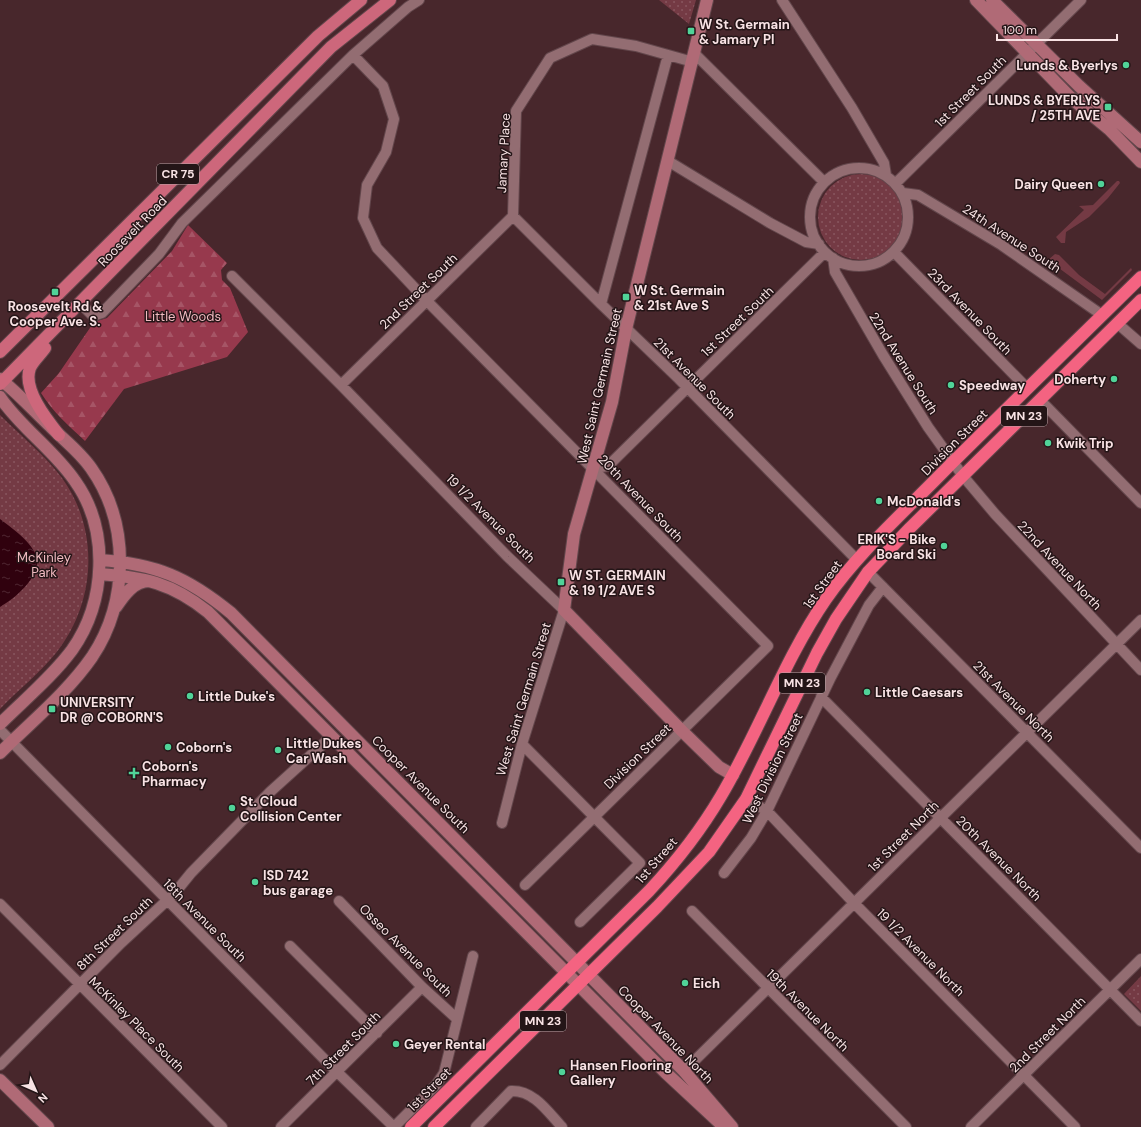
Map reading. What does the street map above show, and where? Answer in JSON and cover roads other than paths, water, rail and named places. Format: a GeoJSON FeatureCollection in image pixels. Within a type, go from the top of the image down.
{"type":"FeatureCollection","features":[{"type":"Feature","properties":{"kind":"highway","name":"Division Street"},"geometry":{"type":"LineString","coordinates":[[857,560],[953,462],[1141,277]]}},
{"type":"Feature","properties":{"kind":"highway","name":"MN 23"},"geometry":{"type":"LineString","coordinates":[[434,1127],[694,870],[720,839],[746,799],[817,653],[836,618],[868,572],[1141,300]]}},
{"type":"Feature","properties":{"kind":"highway","name":"1st Street"},"geometry":{"type":"LineString","coordinates":[[411,1127],[670,867],[702,826],[733,775],[800,641],[826,600],[857,560]]}},
{"type":"Feature","properties":{"kind":"main road","name":"Roosevelt Road"},"geometry":{"type":"LineString","coordinates":[[0,352],[307,47],[361,0]]}},
{"type":"Feature","properties":{"kind":"main road","name":"Roosevelt Road"},"geometry":{"type":"LineString","coordinates":[[1,381],[81,304],[331,48],[390,0]]}},
{"type":"Feature","properties":{"kind":"main road","name":"West Saint Germain Street"},"geometry":{"type":"LineString","coordinates":[[564,610],[574,534],[612,402],[626,328],[694,58],[707,0]]}},
{"type":"Feature","properties":{"kind":"main road"},"geometry":{"type":"LineString","coordinates":[[976,0],[1070,97],[1109,129],[1141,162]]}},
{"type":"Feature","properties":{"kind":"main road"},"geometry":{"type":"LineString","coordinates":[[992,0],[1036,44],[1141,142]]}},
{"type":"Feature","properties":{"kind":"main road"},"geometry":{"type":"LineString","coordinates":[[59,435],[44,417],[37,404],[29,375],[30,368],[68,316]]}},
{"type":"Feature","properties":{"kind":"main road"},"geometry":{"type":"LineString","coordinates":[[0,753],[65,689],[90,658],[103,637],[111,615],[116,598],[120,561],[116,524],[105,493],[90,467],[59,435],[1,381]]}},
{"type":"Feature","properties":{"kind":"main road"},"geometry":{"type":"LineString","coordinates":[[0,397],[64,466],[80,488],[92,517],[98,539],[100,560],[99,574],[90,614],[73,648],[44,681],[0,724]]}},
{"type":"Feature","properties":{"kind":"main road","name":"Cooper Avenue South"},"geometry":{"type":"LineString","coordinates":[[100,560],[120,561],[154,568],[184,580],[210,596],[231,613],[577,962]]}},
{"type":"Feature","properties":{"kind":"main road"},"geometry":{"type":"LineString","coordinates":[[99,574],[150,581],[176,591],[208,612],[578,986],[671,1078],[724,1127]]}},
{"type":"Feature","properties":{"kind":"main road"},"geometry":{"type":"LineString","coordinates":[[111,615],[133,587],[141,582],[150,581]]}},
{"type":"Feature","properties":{"kind":"main road","name":"19 1/2 Avenue South"},"geometry":{"type":"LineString","coordinates":[[564,610],[682,731],[719,767],[733,775]]}},
{"type":"Feature","properties":{"kind":"main road","name":"Cooper Avenue North"},"geometry":{"type":"LineString","coordinates":[[577,962],[684,1071],[732,1127]]}},
{"type":"Feature","properties":{"kind":"main road"},"geometry":{"type":"LineString","coordinates":[[0,1080],[48,1127]]}},
{"type":"Feature","properties":{"kind":"street"},"geometry":{"type":"LineString","coordinates":[[81,304],[93,316],[102,313],[159,254],[182,223],[353,55],[408,7],[419,0]]}},
{"type":"Feature","properties":{"kind":"street"},"geometry":{"type":"LineString","coordinates":[[782,0],[852,108],[884,163],[886,176]]}},
{"type":"Feature","properties":{"kind":"street","name":"1st Street South"},"geometry":{"type":"LineString","coordinates":[[896,183],[1081,0]]}},
{"type":"Feature","properties":{"kind":"street","name":"Jamary Place"},"geometry":{"type":"LineString","coordinates":[[513,216],[516,111],[550,58],[592,39],[636,46],[668,55],[694,58],[824,182]]}},
{"type":"Feature","properties":{"kind":"street","name":"20th Avenue South"},"geometry":{"type":"LineString","coordinates":[[353,55],[383,86],[394,119],[386,152],[367,185],[363,218],[378,248],[426,300],[594,468],[768,646]]}},
{"type":"Feature","properties":{"kind":"street","name":"West Saint Germain Street"},"geometry":{"type":"LineString","coordinates":[[600,304],[668,55]]}},
{"type":"Feature","properties":{"kind":"street"},"geometry":{"type":"LineString","coordinates":[[668,161],[770,223],[848,264],[864,266],[880,261],[894,252],[903,239],[908,224],[908,208],[903,193],[896,183],[886,176],[871,169],[854,168],[838,172],[824,182],[815,196],[810,212],[812,229],[826,252]]}},
{"type":"Feature","properties":{"kind":"street","name":"24th Avenue South"},"geometry":{"type":"LineString","coordinates":[[903,193],[918,195],[1000,244],[1102,315]]}},
{"type":"Feature","properties":{"kind":"street","name":"2nd Street South"},"geometry":{"type":"LineString","coordinates":[[341,385],[513,216]]}},
{"type":"Feature","properties":{"kind":"street","name":"21st Avenue South"},"geometry":{"type":"LineString","coordinates":[[513,216],[600,304],[687,388],[857,560]]}},
{"type":"Feature","properties":{"kind":"street","name":"1st Street South"},"geometry":{"type":"LineString","coordinates":[[594,468],[608,466],[826,252]]}},
{"type":"Feature","properties":{"kind":"street","name":"22nd Avenue South"},"geometry":{"type":"LineString","coordinates":[[826,252],[875,342],[928,427],[963,476]]}},
{"type":"Feature","properties":{"kind":"street","name":"23rd Avenue South"},"geometry":{"type":"LineString","coordinates":[[894,252],[1028,389]]}},
{"type":"Feature","properties":{"kind":"street","name":"19 1/2 Avenue South"},"geometry":{"type":"LineString","coordinates":[[232,276],[341,385],[508,557],[564,610]]}},
{"type":"Feature","properties":{"kind":"street"},"geometry":{"type":"LineString","coordinates":[[1117,324],[1141,344]]}},
{"type":"Feature","properties":{"kind":"street"},"geometry":{"type":"LineString","coordinates":[[1040,400],[1141,503]]}},
{"type":"Feature","properties":{"kind":"street","name":"22nd Avenue North"},"geometry":{"type":"LineString","coordinates":[[963,476],[998,517],[1141,670]]}},
{"type":"Feature","properties":{"kind":"street","name":"21st Avenue North"},"geometry":{"type":"LineString","coordinates":[[868,572],[1141,848]]}},
{"type":"Feature","properties":{"kind":"street","name":"West Division Street"},"geometry":{"type":"LineString","coordinates":[[724,873],[747,844],[767,811],[821,696],[869,605],[883,587]]}},
{"type":"Feature","properties":{"kind":"street","name":"West Saint Germain Street"},"geometry":{"type":"LineString","coordinates":[[502,823],[522,744],[564,610]]}},
{"type":"Feature","properties":{"kind":"street","name":"1st Street North"},"geometry":{"type":"LineString","coordinates":[[684,1071],[1141,620]]}},
{"type":"Feature","properties":{"kind":"street","name":"Division Street"},"geometry":{"type":"LineString","coordinates":[[525,885],[768,646]]}},
{"type":"Feature","properties":{"kind":"street","name":"20th Avenue North"},"geometry":{"type":"LineString","coordinates":[[821,696],[1141,1021]]}},
{"type":"Feature","properties":{"kind":"street","name":"18th Avenue South"},"geometry":{"type":"LineString","coordinates":[[0,730],[336,1072],[394,1127]]}},
{"type":"Feature","properties":{"kind":"street","name":"8th Street South"},"geometry":{"type":"LineString","coordinates":[[0,1065],[181,887],[191,873],[270,792],[332,736]]}},
{"type":"Feature","properties":{"kind":"street"},"geometry":{"type":"LineString","coordinates":[[522,744],[640,863],[580,922]]}},
{"type":"Feature","properties":{"kind":"street","name":"19 1/2 Avenue North"},"geometry":{"type":"LineString","coordinates":[[746,799],[767,811],[854,903],[1076,1127]]}},
{"type":"Feature","properties":{"kind":"street","name":"Osseo Avenue South"},"geometry":{"type":"LineString","coordinates":[[338,901],[422,987],[456,1018]]}},
{"type":"Feature","properties":{"kind":"street","name":"McKinley Place South"},"geometry":{"type":"LineString","coordinates":[[0,904],[222,1127]]}},
{"type":"Feature","properties":{"kind":"street","name":"19th Avenue North"},"geometry":{"type":"LineString","coordinates":[[692,911],[906,1127]]}},
{"type":"Feature","properties":{"kind":"street"},"geometry":{"type":"LineString","coordinates":[[290,946],[377,1032]]}},
{"type":"Feature","properties":{"kind":"street"},"geometry":{"type":"LineString","coordinates":[[394,1127],[436,1085],[444,1073],[472,956]]}},
{"type":"Feature","properties":{"kind":"street","name":"2nd Street North"},"geometry":{"type":"LineString","coordinates":[[971,1127],[1141,959]]}},
{"type":"Feature","properties":{"kind":"street","name":"7th Street South"},"geometry":{"type":"LineString","coordinates":[[281,1127],[422,987]]}},
{"type":"Feature","properties":{"kind":"street"},"geometry":{"type":"LineString","coordinates":[[476,1127],[511,1091],[521,1091],[531,1096],[562,1127]]}},
{"type":"Feature","properties":{"kind":"water"},"geometry":{"type":"Polygon","coordinates":[[[0,519],[27,542],[34,551],[37,559],[33,576],[28,584],[7,603],[0,607],[0,519]]]}},
{"type":"Feature","properties":{"kind":"place","name":"W St. Germain & Jamary Pl"},"geometry":{"type":"Point","coordinates":[691,31]}},
{"type":"Feature","properties":{"kind":"place","name":"Lunds & Byerlys"},"geometry":{"type":"Point","coordinates":[1126,65]}},
{"type":"Feature","properties":{"kind":"place","name":"LUNDS & BYERLYS / 25TH AVE"},"geometry":{"type":"Point","coordinates":[1108,107]}},
{"type":"Feature","properties":{"kind":"place","name":"Dairy Queen"},"geometry":{"type":"Point","coordinates":[1101,184]}},
{"type":"Feature","properties":{"kind":"place","name":"Roosevelt Rd & Cooper Ave. S."},"geometry":{"type":"Point","coordinates":[55,292]}},
{"type":"Feature","properties":{"kind":"place","name":"W St. Germain & 21st Ave S"},"geometry":{"type":"Point","coordinates":[626,297]}},
{"type":"Feature","properties":{"kind":"place","name":"Doherty"},"geometry":{"type":"Point","coordinates":[1114,379]}},
{"type":"Feature","properties":{"kind":"place","name":"Speedway"},"geometry":{"type":"Point","coordinates":[951,385]}},
{"type":"Feature","properties":{"kind":"place","name":"Kwik Trip"},"geometry":{"type":"Point","coordinates":[1048,443]}},
{"type":"Feature","properties":{"kind":"place","name":"McDonald's"},"geometry":{"type":"Point","coordinates":[879,501]}},
{"type":"Feature","properties":{"kind":"place","name":"ERIK'S - Bike Board Ski"},"geometry":{"type":"Point","coordinates":[944,546]}},
{"type":"Feature","properties":{"kind":"place","name":"W ST. GERMAIN & 19 1/2 AVE S"},"geometry":{"type":"Point","coordinates":[561,582]}},
{"type":"Feature","properties":{"kind":"place","name":"Little Caesars"},"geometry":{"type":"Point","coordinates":[867,692]}},
{"type":"Feature","properties":{"kind":"place","name":"Little Duke's"},"geometry":{"type":"Point","coordinates":[190,696]}},
{"type":"Feature","properties":{"kind":"place","name":"UNIVERSITY DR @ COBORN'S"},"geometry":{"type":"Point","coordinates":[52,709]}},
{"type":"Feature","properties":{"kind":"place","name":"Coborn's"},"geometry":{"type":"Point","coordinates":[168,747]}},
{"type":"Feature","properties":{"kind":"place","name":"Little Dukes Car Wash"},"geometry":{"type":"Point","coordinates":[278,750]}},
{"type":"Feature","properties":{"kind":"place","name":"Coborn's Pharmacy"},"geometry":{"type":"Point","coordinates":[134,773]}},
{"type":"Feature","properties":{"kind":"place","name":"St. Cloud Collision Center"},"geometry":{"type":"Point","coordinates":[232,808]}},
{"type":"Feature","properties":{"kind":"place","name":"ISD 742 bus garage"},"geometry":{"type":"Point","coordinates":[255,882]}},
{"type":"Feature","properties":{"kind":"place","name":"Eich"},"geometry":{"type":"Point","coordinates":[685,983]}},
{"type":"Feature","properties":{"kind":"place","name":"Geyer Rental"},"geometry":{"type":"Point","coordinates":[396,1044]}},
{"type":"Feature","properties":{"kind":"place","name":"Hansen Flooring Gallery"},"geometry":{"type":"Point","coordinates":[562,1072]}},
{"type":"Feature","properties":{"kind":"park label","name":"Little Woods"},"geometry":{"type":"Point","coordinates":[183,316]}},
{"type":"Feature","properties":{"kind":"park label","name":"McKinley Park"},"geometry":{"type":"Point","coordinates":[44,564]}}]}
